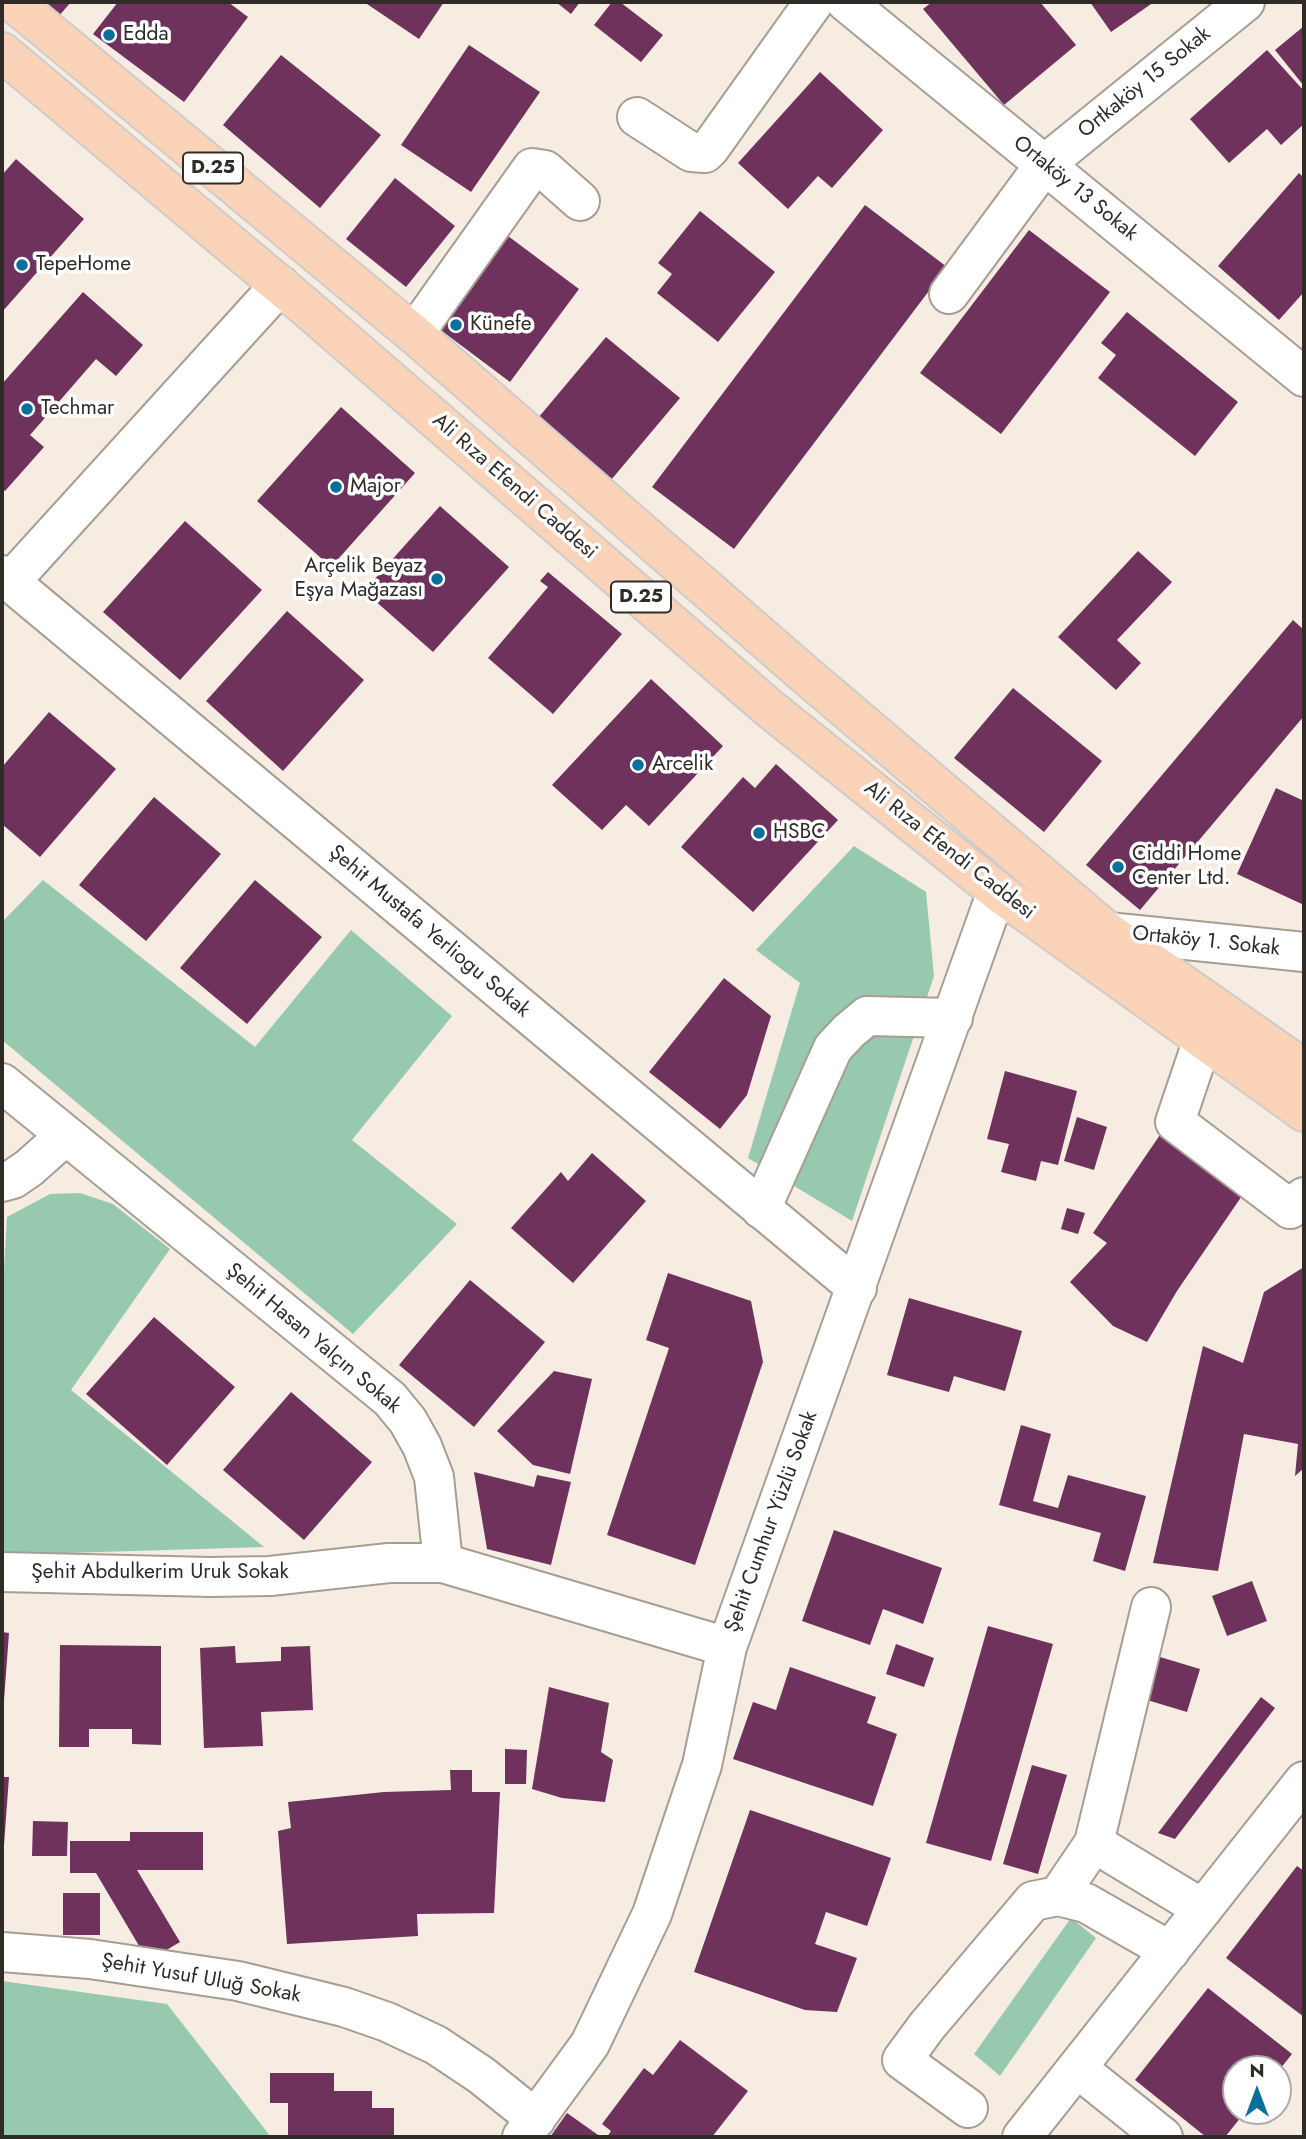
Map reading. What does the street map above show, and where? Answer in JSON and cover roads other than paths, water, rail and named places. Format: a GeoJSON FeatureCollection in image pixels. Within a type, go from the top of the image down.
{"type":"FeatureCollection","features":[{"type":"Feature","properties":{"kind":"main road","name":"Ali Rıza Efendi Caddesi"},"geometry":{"type":"LineString","coordinates":[[13,2],[414,334],[802,672],[1108,933],[1304,1069]]}},
{"type":"Feature","properties":{"kind":"main road","name":"Ali Rıza Efendi Caddesi"},"geometry":{"type":"LineString","coordinates":[[2,52],[280,285],[769,708],[997,891],[1304,1112]]}},
{"type":"Feature","properties":{"kind":"street"},"geometry":{"type":"LineString","coordinates":[[637,117],[691,152],[705,153],[814,2]]}},
{"type":"Feature","properties":{"kind":"street","name":"Ortaköy 13 Sokak"},"geometry":{"type":"LineString","coordinates":[[846,2],[1304,377]]}},
{"type":"Feature","properties":{"kind":"street","name":"Ortkaköy 15 Sokak"},"geometry":{"type":"LineString","coordinates":[[948,294],[1045,164],[1245,2]]}},
{"type":"Feature","properties":{"kind":"street"},"geometry":{"type":"LineString","coordinates":[[414,334],[532,168],[545,170],[580,201]]}},
{"type":"Feature","properties":{"kind":"street"},"geometry":{"type":"LineString","coordinates":[[6,579],[280,285]]}},
{"type":"Feature","properties":{"kind":"street","name":"Şehit Mustafa Yerliogu Sokak"},"geometry":{"type":"LineString","coordinates":[[6,579],[857,1288]]}},
{"type":"Feature","properties":{"kind":"street","name":"Şehit Cumhur Yüzlü Sokak"},"geometry":{"type":"LineString","coordinates":[[529,2128],[590,2044],[652,1914],[702,1765],[727,1647],[997,891]]}},
{"type":"Feature","properties":{"kind":"street","name":"Ortaköy 1. Sokak"},"geometry":{"type":"LineString","coordinates":[[1108,933],[1304,952]]}},
{"type":"Feature","properties":{"kind":"street"},"geometry":{"type":"LineString","coordinates":[[761,1209],[833,1048],[849,1031],[867,1016],[953,1018]]}},
{"type":"Feature","properties":{"kind":"street"},"geometry":{"type":"LineString","coordinates":[[1203,1039],[1175,1122],[1290,1209],[1304,1197]]}},
{"type":"Feature","properties":{"kind":"street","name":"Şehit Hasan Yalçın Sokak"},"geometry":{"type":"LineString","coordinates":[[2,1083],[390,1399],[408,1421],[422,1446],[434,1477],[443,1563]]}},
{"type":"Feature","properties":{"kind":"street"},"geometry":{"type":"LineString","coordinates":[[2,1182],[13,1179],[29,1168],[65,1136]]}},
{"type":"Feature","properties":{"kind":"street","name":"Şehit Abdulkerim Uruk Sokak"},"geometry":{"type":"LineString","coordinates":[[2,1572],[222,1577],[270,1576],[389,1563],[443,1563]]}},
{"type":"Feature","properties":{"kind":"street"},"geometry":{"type":"LineString","coordinates":[[443,1563],[727,1647]]}},
{"type":"Feature","properties":{"kind":"street"},"geometry":{"type":"LineString","coordinates":[[1058,1896],[1094,1843],[1151,1607]]}},
{"type":"Feature","properties":{"kind":"street"},"geometry":{"type":"LineString","coordinates":[[1022,2137],[1304,1781]]}},
{"type":"Feature","properties":{"kind":"street"},"geometry":{"type":"LineString","coordinates":[[1094,1843],[1203,1909]]}},
{"type":"Feature","properties":{"kind":"street"},"geometry":{"type":"LineString","coordinates":[[968,2108],[902,2060],[927,2026],[1033,1901],[1058,1896],[1086,1903],[1170,1951]]}},
{"type":"Feature","properties":{"kind":"street","name":"Şehit Yusuf Uluğ Sokak"},"geometry":{"type":"LineString","coordinates":[[2,1952],[90,1959],[239,1981],[344,2007],[436,2045],[481,2075],[529,2128]]}},
{"type":"Feature","properties":{"kind":"street"},"geometry":{"type":"LineString","coordinates":[[1077,2068],[1163,2137]]}},
{"type":"Feature","properties":{"kind":"place","name":"Edda"},"geometry":{"type":"Point","coordinates":[109,35]}},
{"type":"Feature","properties":{"kind":"place","name":"TepeHome"},"geometry":{"type":"Point","coordinates":[22,265]}},
{"type":"Feature","properties":{"kind":"place","name":"Künefe"},"geometry":{"type":"Point","coordinates":[456,325]}},
{"type":"Feature","properties":{"kind":"place","name":"Techmar"},"geometry":{"type":"Point","coordinates":[27,409]}},
{"type":"Feature","properties":{"kind":"place","name":"Major"},"geometry":{"type":"Point","coordinates":[336,487]}},
{"type":"Feature","properties":{"kind":"place","name":"Arçelik Beyaz Eşya Mağazası"},"geometry":{"type":"Point","coordinates":[437,579]}},
{"type":"Feature","properties":{"kind":"place","name":"Arcelik"},"geometry":{"type":"Point","coordinates":[638,765]}},
{"type":"Feature","properties":{"kind":"place","name":"HSBC"},"geometry":{"type":"Point","coordinates":[759,833]}},
{"type":"Feature","properties":{"kind":"place","name":"Ciddi Home Center Ltd."},"geometry":{"type":"Point","coordinates":[1118,867]}}]}
